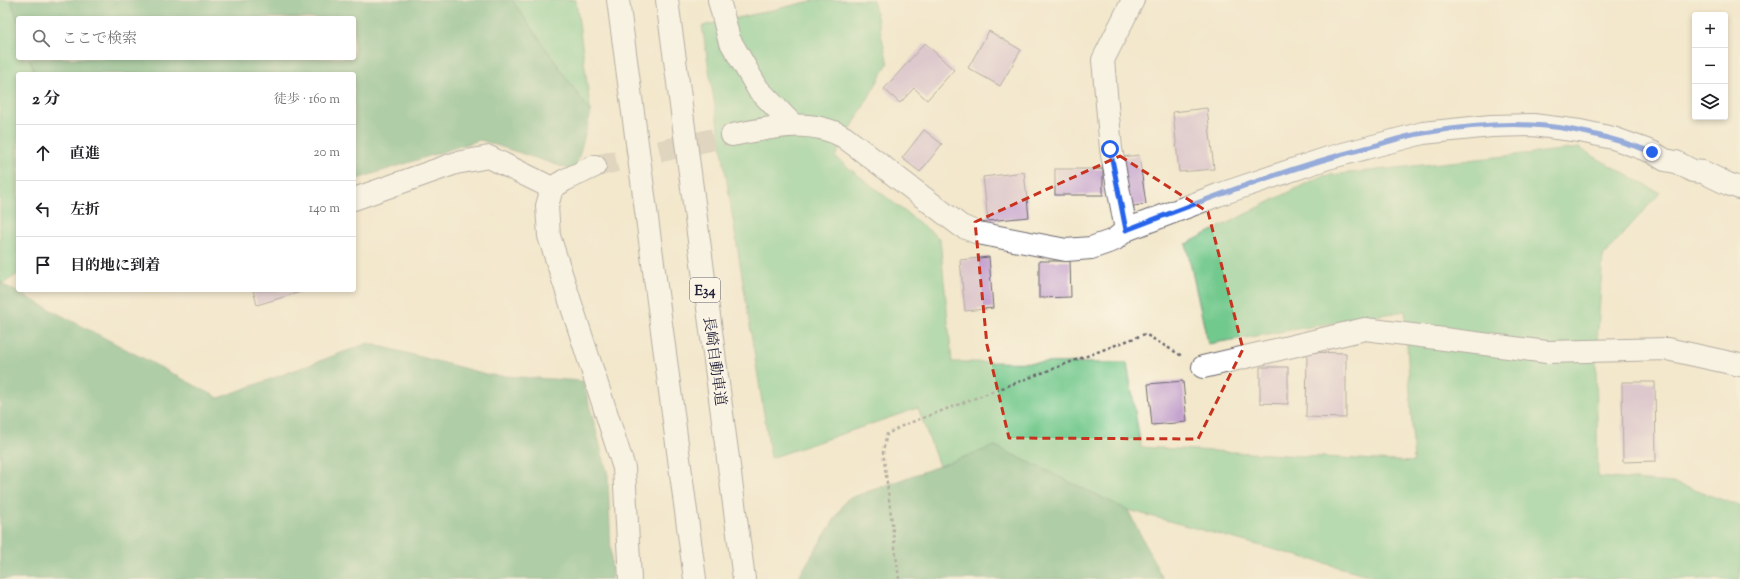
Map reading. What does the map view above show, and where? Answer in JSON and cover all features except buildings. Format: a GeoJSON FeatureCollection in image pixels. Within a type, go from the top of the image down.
{"type":"FeatureCollection","features":[{"type":"Feature","properties":{"kind":"main road"},"geometry":{"type":"LineString","coordinates":[[618,0],[695,579]]}},
{"type":"Feature","properties":{"kind":"main road","name":"長崎自動車道"},"geometry":{"type":"LineString","coordinates":[[667,0],[744,579]]}},
{"type":"Feature","properties":{"kind":"main road"},"geometry":{"type":"LineString","coordinates":[[719,0],[729,39],[758,90],[792,124]]}},
{"type":"Feature","properties":{"kind":"main road"},"geometry":{"type":"LineString","coordinates":[[1126,230],[1110,149],[1103,60],[1133,0]]}},
{"type":"Feature","properties":{"kind":"main road"},"geometry":{"type":"LineString","coordinates":[[732,135],[792,124],[832,130],[844,136],[961,226],[978,234],[1066,250],[1091,248],[1114,240],[1126,230],[1218,195],[1328,158],[1423,133],[1491,126],[1533,125],[1580,131],[1613,138],[1652,152],[1665,160],[1676,162],[1693,171],[1704,172],[1728,184],[1740,188]]}},
{"type":"Feature","properties":{"kind":"main road"},"geometry":{"type":"LineString","coordinates":[[356,198],[456,163],[489,157],[552,188]]}},
{"type":"Feature","properties":{"kind":"main road"},"geometry":{"type":"LineString","coordinates":[[595,166],[565,180],[552,188],[547,206],[549,236],[624,468],[630,579]]}},
{"type":"Feature","properties":{"kind":"main road"},"geometry":{"type":"LineString","coordinates":[[1203,367],[1365,329],[1547,352],[1667,349],[1740,365]]}},
{"type":"Feature","properties":{"kind":"path"},"geometry":{"type":"LineString","coordinates":[[899,579],[884,451],[887,434],[904,425],[1145,334],[1203,367]]}},
{"type":"Feature","properties":{"kind":"highlighted area"},"geometry":{"type":"Polygon","coordinates":[[[1120,156],[1208,212],[1243,349],[1198,439],[1009,438],[987,345],[975,222],[1120,156]]]}},
{"type":"Feature","properties":{"kind":"green space"},"geometry":{"type":"Polygon","coordinates":[[[0,0],[11,0],[16,16],[16,60],[30,60],[34,72],[16,72],[16,275],[4,283],[0,283],[0,0]]]}},
{"type":"Feature","properties":{"kind":"green space"},"geometry":{"type":"Polygon","coordinates":[[[11,0],[512,0],[591,113],[575,171],[480,140],[356,179],[356,72],[34,72],[30,60],[356,60],[356,16],[16,16],[11,0]]]}},
{"type":"Feature","properties":{"kind":"green space"},"geometry":{"type":"Polygon","coordinates":[[[512,0],[576,0],[591,113],[512,0]]]}},
{"type":"Feature","properties":{"kind":"green space"},"geometry":{"type":"Polygon","coordinates":[[[816,0],[873,0],[888,63],[835,157],[940,239],[952,362],[1127,363],[1141,447],[1414,462],[1405,311],[1208,344],[1186,244],[1321,176],[1579,148],[1660,193],[1603,256],[1596,358],[1598,477],[1675,483],[1740,506],[1740,579],[1383,579],[1128,510],[995,446],[939,466],[918,408],[771,458],[702,26],[816,0]]]}},
{"type":"Feature","properties":{"kind":"green space"},"geometry":{"type":"Polygon","coordinates":[[[0,283],[219,398],[368,343],[490,375],[583,381],[608,475],[612,579],[0,579],[0,283]]]}},
{"type":"Feature","properties":{"kind":"green space"},"geometry":{"type":"Polygon","coordinates":[[[995,446],[1128,510],[1163,579],[797,579],[847,499],[995,446]]]}},
{"type":"Feature","properties":{"kind":"tunnel"},"geometry":{"type":"LineString","coordinates":[[595,166],[732,135]]}},
{"type":"Feature","properties":{"kind":"route"},"geometry":{"type":"LineString","coordinates":[[1110,149],[1126,230],[1218,195],[1328,158],[1423,133],[1491,126],[1533,125],[1580,131],[1613,138],[1652,152]]}}]}
